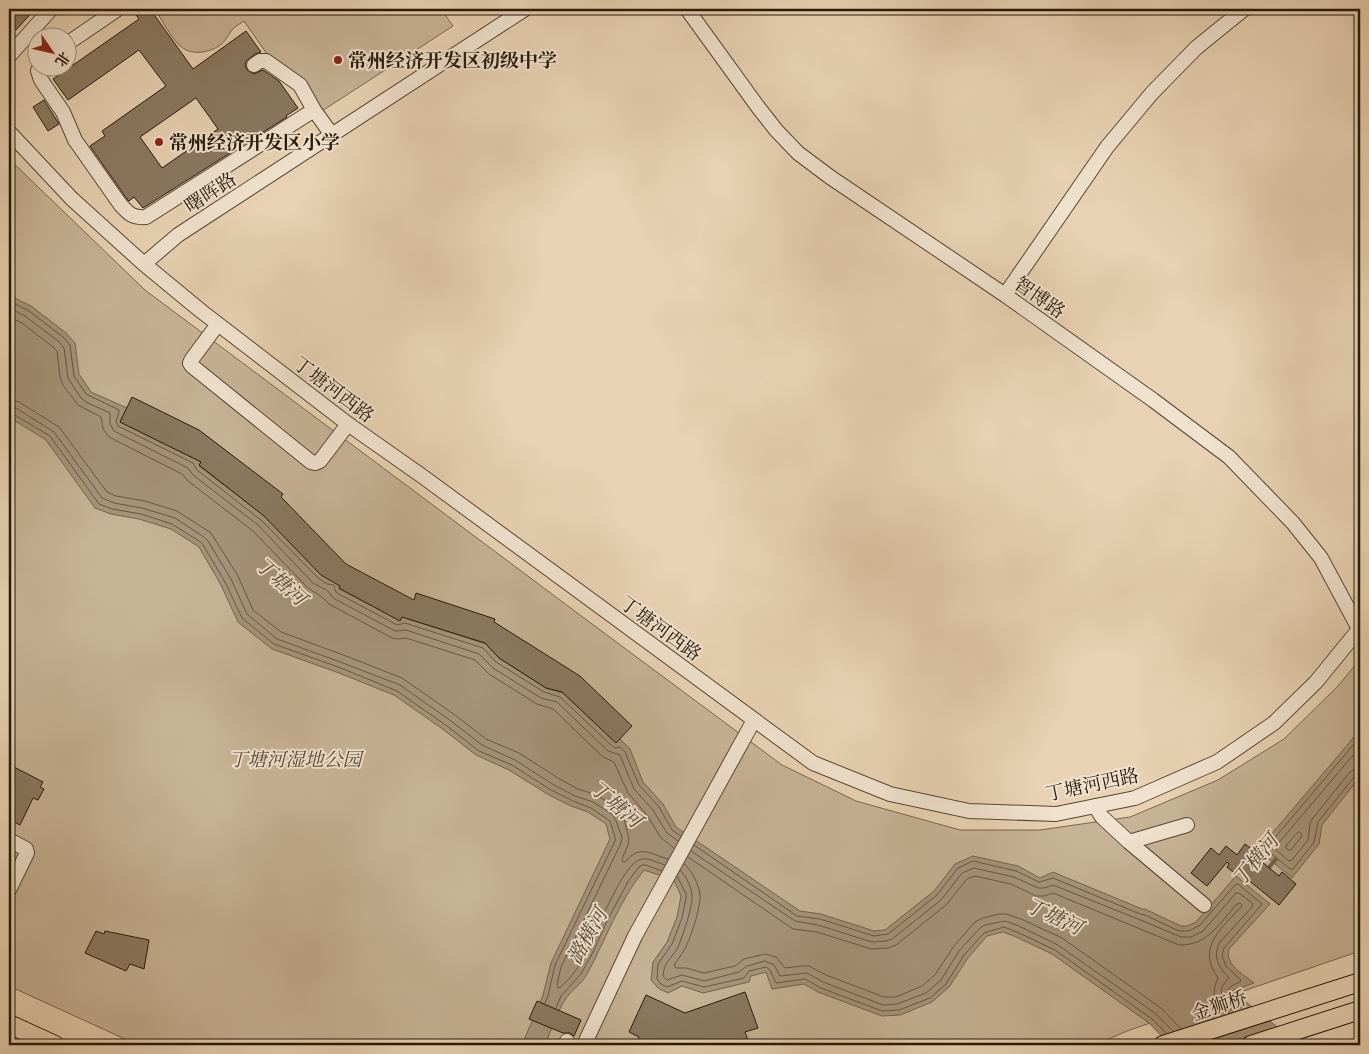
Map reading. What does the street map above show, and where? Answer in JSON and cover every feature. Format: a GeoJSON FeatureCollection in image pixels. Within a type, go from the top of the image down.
{"type":"FeatureCollection","features":[{"type":"Feature","properties":{"kind":"main road","name":"金狮桥"},"geometry":{"type":"LineString","coordinates":[[1163,1045],[1360,982]]}},
{"type":"Feature","properties":{"kind":"main road"},"geometry":{"type":"LineString","coordinates":[[1251,1045],[1360,1010]]}},
{"type":"Feature","properties":{"kind":"main road"},"geometry":{"type":"LineString","coordinates":[[9,1024],[55,1045]]}},
{"type":"Feature","properties":{"kind":"street"},"geometry":{"type":"LineString","coordinates":[[9,56],[14,41],[51,9]]}},
{"type":"Feature","properties":{"kind":"street"},"geometry":{"type":"LineString","coordinates":[[78,36],[118,9]]}},
{"type":"Feature","properties":{"kind":"street","name":"智博路"},"geometry":{"type":"LineString","coordinates":[[687,9],[758,108],[798,153],[830,177],[1005,295],[1230,457],[1293,523],[1321,558],[1360,628]]}},
{"type":"Feature","properties":{"kind":"street"},"geometry":{"type":"LineString","coordinates":[[1005,295],[1108,147],[1152,92],[1196,48],[1244,9]]}},
{"type":"Feature","properties":{"kind":"street","name":"曙晖路"},"geometry":{"type":"LineString","coordinates":[[144,264],[178,235],[332,135],[516,11]]}},
{"type":"Feature","properties":{"kind":"street"},"geometry":{"type":"LineString","coordinates":[[254,65],[260,61],[266,61],[300,85],[314,110],[332,135]]}},
{"type":"Feature","properties":{"kind":"street"},"geometry":{"type":"LineString","coordinates":[[41,78],[63,112],[74,140],[120,204],[128,213],[137,218],[146,217],[314,110]]}},
{"type":"Feature","properties":{"kind":"street","name":"丁塘河西路"},"geometry":{"type":"LineString","coordinates":[[9,132],[72,198],[144,264],[218,324],[348,424],[813,762],[890,794],[969,811],[1056,814],[1135,798],[1217,762],[1274,723],[1316,682],[1360,628]]}},
{"type":"Feature","properties":{"kind":"street"},"geometry":{"type":"LineString","coordinates":[[218,324],[192,359],[190,363],[192,366],[311,462],[320,461],[348,424]]}},
{"type":"Feature","properties":{"kind":"street"},"geometry":{"type":"LineString","coordinates":[[584,1045],[633,941],[754,720]]}},
{"type":"Feature","properties":{"kind":"street"},"geometry":{"type":"LineString","coordinates":[[1095,806],[1102,818],[1204,905]]}},
{"type":"Feature","properties":{"kind":"street"},"geometry":{"type":"LineString","coordinates":[[1129,842],[1187,825]]}},
{"type":"Feature","properties":{"kind":"street"},"geometry":{"type":"LineString","coordinates":[[9,840],[26,849],[27,853],[9,890]]}},
{"type":"Feature","properties":{"kind":"green space","name":"常州经济开发区初级中学"},"geometry":{"type":"Polygon","coordinates":[[[155,9],[441,9],[453,26],[322,111],[301,80],[267,54],[244,21],[233,29],[219,46],[204,52],[194,52],[188,51],[176,42],[155,9]]]}},
{"type":"Feature","properties":{"kind":"green space","name":"丁塘河湿地公园"},"geometry":{"type":"Polygon","coordinates":[[[9,159],[145,290],[782,765],[856,801],[960,830],[1040,830],[1130,817],[1218,780],[1284,739],[1339,685],[1360,659],[1360,951],[1127,1031],[1095,1045],[138,1045],[9,986],[9,159]]]}},
{"type":"Feature","properties":{"kind":"water"},"geometry":{"type":"Polygon","coordinates":[[[9,295],[31,306],[66,333],[75,343],[79,374],[91,392],[127,408],[120,422],[193,458],[205,458],[199,466],[345,577],[339,589],[399,620],[402,616],[486,644],[499,658],[546,688],[563,693],[616,743],[620,739],[630,749],[643,782],[663,804],[676,827],[800,911],[821,914],[874,931],[885,930],[934,891],[955,864],[973,856],[1018,866],[1040,878],[1053,872],[1145,909],[1181,926],[1187,926],[1196,922],[1236,876],[1270,904],[1229,949],[1228,955],[1232,964],[1254,983],[1232,991],[1300,1045],[1170,1045],[1149,1023],[1052,954],[1003,932],[987,936],[968,958],[949,987],[932,1002],[900,1015],[882,1016],[818,992],[804,984],[772,989],[766,972],[751,976],[749,982],[703,993],[682,986],[668,993],[658,988],[651,980],[653,962],[667,942],[677,917],[681,896],[674,880],[644,870],[627,894],[585,978],[567,996],[545,1045],[522,1045],[543,995],[551,963],[610,839],[606,824],[588,812],[549,795],[509,770],[476,755],[394,695],[272,649],[238,622],[221,585],[199,547],[171,529],[139,519],[111,514],[95,508],[46,440],[9,417],[9,295]]]}},
{"type":"Feature","properties":{"kind":"water"},"geometry":{"type":"Polygon","coordinates":[[[1360,730],[1360,777],[1322,825],[1319,844],[1292,878],[1258,850],[1360,730]]]}},
{"type":"Feature","properties":{"kind":"building"},"geometry":{"type":"Polygon","coordinates":[[[9,9],[35,9],[16,30],[9,24],[9,9]]]}},
{"type":"Feature","properties":{"kind":"building"},"geometry":{"type":"Polygon","coordinates":[[[132,9],[150,9],[193,69],[246,31],[261,52],[246,61],[247,70],[254,74],[263,70],[279,81],[298,108],[287,117],[143,208],[134,197],[129,201],[127,199],[90,146],[105,136],[102,131],[166,86],[139,50],[68,100],[53,79],[78,78],[78,62],[139,19],[132,9]],[[196,98],[140,137],[162,168],[218,129],[196,98]]]}},
{"type":"Feature","properties":{"kind":"building"},"geometry":{"type":"Polygon","coordinates":[[[44,100],[59,124],[48,131],[33,107],[44,100]]]}},
{"type":"Feature","properties":{"kind":"building"},"geometry":{"type":"Polygon","coordinates":[[[132,397],[199,430],[283,494],[281,497],[346,564],[414,600],[416,593],[495,619],[494,622],[580,676],[632,726],[616,743],[562,692],[546,688],[499,658],[485,643],[402,617],[400,621],[339,588],[340,586],[321,575],[264,516],[199,465],[201,462],[120,422],[132,397]]]}},
{"type":"Feature","properties":{"kind":"building"},"geometry":{"type":"Polygon","coordinates":[[[14,767],[43,782],[40,787],[44,789],[38,800],[33,798],[20,825],[9,819],[9,778],[14,767]]]}},
{"type":"Feature","properties":{"kind":"building"},"geometry":{"type":"Polygon","coordinates":[[[1245,844],[1253,850],[1250,852],[1279,876],[1282,872],[1296,884],[1279,905],[1236,870],[1233,872],[1227,867],[1229,864],[1227,862],[1207,886],[1191,873],[1211,848],[1219,855],[1226,846],[1237,855],[1245,844]]]}},
{"type":"Feature","properties":{"kind":"building"},"geometry":{"type":"Polygon","coordinates":[[[96,931],[104,934],[105,931],[149,940],[144,969],[130,964],[126,971],[85,953],[96,931]]]}},
{"type":"Feature","properties":{"kind":"building"},"geometry":{"type":"Polygon","coordinates":[[[745,992],[758,1028],[745,1032],[749,1043],[743,1045],[635,1045],[639,1037],[629,1032],[646,995],[685,1013],[745,992]]]}},
{"type":"Feature","properties":{"kind":"building"},"geometry":{"type":"Polygon","coordinates":[[[537,1001],[581,1020],[574,1036],[529,1019],[537,1001]]]}},
{"type":"Feature","properties":{"kind":"waterway","name":"丁横河"},"geometry":{"type":"LineString","coordinates":[[1266,871],[1276,859]]}},
{"type":"Feature","properties":{"kind":"place","name":"常州经济开发区初级中学"},"geometry":{"type":"Point","coordinates":[338,60]}},
{"type":"Feature","properties":{"kind":"place","name":"常州经济开发区小学"},"geometry":{"type":"Point","coordinates":[159,142]}},
{"type":"Feature","properties":{"kind":"water label","name":"丁塘河"},"geometry":{"type":"Point","coordinates":[281,581]}},
{"type":"Feature","properties":{"kind":"water label","name":"丁塘河"},"geometry":{"type":"Point","coordinates":[616,804]}},
{"type":"Feature","properties":{"kind":"water label","name":"丁塘河"},"geometry":{"type":"Point","coordinates":[1054,916]}},
{"type":"Feature","properties":{"kind":"water label","name":"潞横河"},"geometry":{"type":"Point","coordinates":[587,936]}}]}
